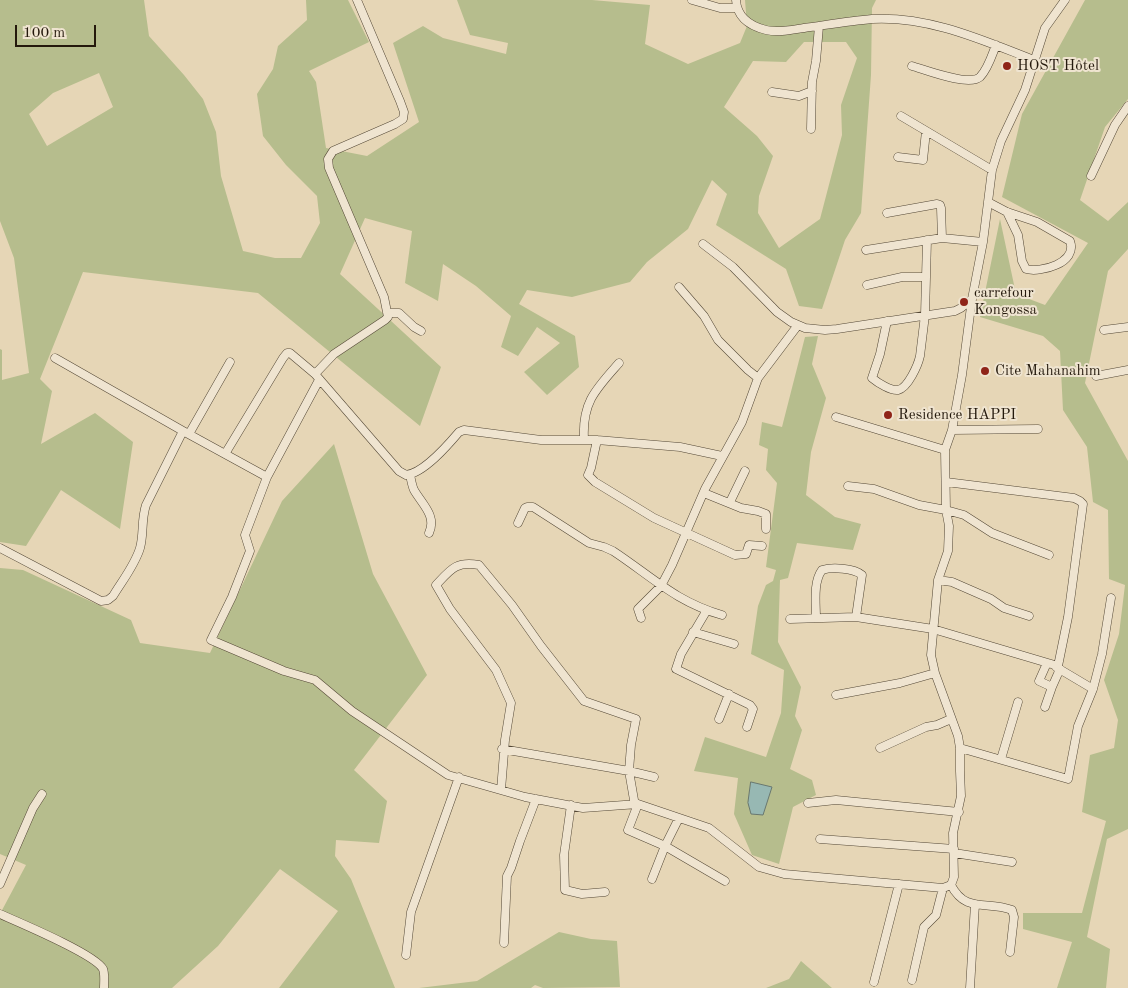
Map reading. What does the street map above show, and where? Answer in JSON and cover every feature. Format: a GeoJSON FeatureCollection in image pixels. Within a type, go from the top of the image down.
{"type":"FeatureCollection","features":[{"type":"Feature","properties":{"kind":"street"},"geometry":{"type":"LineString","coordinates":[[357,0],[400,101],[404,112],[403,119],[333,151],[328,159],[329,168],[384,297],[388,313],[385,320],[334,354],[317,377],[267,477],[245,535],[250,551],[232,597],[211,640],[284,671],[315,680],[352,710],[448,775],[536,799],[583,808],[636,802],[709,828],[759,867],[784,874],[943,888],[951,885],[954,877],[953,833],[961,796],[960,748],[935,673],[931,655],[938,580],[948,551],[945,450],[952,430],[962,376],[992,170],[1001,142],[1019,103],[1045,28],[1065,0]]}},
{"type":"Feature","properties":{"kind":"street"},"geometry":{"type":"LineString","coordinates":[[692,0],[720,8],[736,4],[745,20],[763,29],[780,31],[872,20],[906,20],[960,32],[1034,60]]}},
{"type":"Feature","properties":{"kind":"street"},"geometry":{"type":"LineString","coordinates":[[811,129],[812,82],[816,61],[818,26]]}},
{"type":"Feature","properties":{"kind":"street"},"geometry":{"type":"LineString","coordinates":[[912,66],[957,79],[974,80],[979,78],[983,72],[996,45]]}},
{"type":"Feature","properties":{"kind":"street"},"geometry":{"type":"LineString","coordinates":[[772,92],[799,96],[812,91]]}},
{"type":"Feature","properties":{"kind":"street"},"geometry":{"type":"LineString","coordinates":[[1091,176],[1116,125],[1128,106]]}},
{"type":"Feature","properties":{"kind":"street"},"geometry":{"type":"LineString","coordinates":[[901,116],[992,170]]}},
{"type":"Feature","properties":{"kind":"street"},"geometry":{"type":"LineString","coordinates":[[898,157],[923,160],[926,131]]}},
{"type":"Feature","properties":{"kind":"street"},"geometry":{"type":"LineString","coordinates":[[988,202],[1007,212],[1025,216],[1070,241],[1072,244],[1070,254],[1061,262],[1047,268],[1037,271],[1026,268],[1022,261],[1018,235],[1007,212]]}},
{"type":"Feature","properties":{"kind":"street"},"geometry":{"type":"LineString","coordinates":[[888,213],[940,205],[942,238]]}},
{"type":"Feature","properties":{"kind":"street"},"geometry":{"type":"LineString","coordinates":[[866,250],[942,238],[983,242]]}},
{"type":"Feature","properties":{"kind":"street"},"geometry":{"type":"LineString","coordinates":[[887,322],[880,354],[872,378],[897,390],[905,385],[918,362],[925,315],[927,240]]}},
{"type":"Feature","properties":{"kind":"street"},"geometry":{"type":"LineString","coordinates":[[704,244],[734,267],[777,312],[798,325],[814,330],[887,322],[955,311],[972,299]]}},
{"type":"Feature","properties":{"kind":"street"},"geometry":{"type":"LineString","coordinates":[[867,284],[902,277],[926,277]]}},
{"type":"Feature","properties":{"kind":"street"},"geometry":{"type":"LineString","coordinates":[[679,287],[704,316],[718,340],[758,378]]}},
{"type":"Feature","properties":{"kind":"street"},"geometry":{"type":"LineString","coordinates":[[388,313],[399,313],[421,331]]}},
{"type":"Feature","properties":{"kind":"street"},"geometry":{"type":"LineString","coordinates":[[641,618],[638,612],[640,607],[661,586],[722,456],[742,422],[758,378],[798,325]]}},
{"type":"Feature","properties":{"kind":"street"},"geometry":{"type":"LineString","coordinates":[[1104,330],[1128,327]]}},
{"type":"Feature","properties":{"kind":"street"},"geometry":{"type":"LineString","coordinates":[[226,454],[287,353],[290,352],[317,377],[399,470],[406,475],[436,456],[462,430],[541,440],[584,439],[680,447],[722,456]]}},
{"type":"Feature","properties":{"kind":"street"},"geometry":{"type":"LineString","coordinates":[[54,358],[267,477]]}},
{"type":"Feature","properties":{"kind":"street"},"geometry":{"type":"LineString","coordinates":[[0,548],[101,601],[108,600],[113,596],[141,546],[142,518],[146,505],[186,433],[230,362]]}},
{"type":"Feature","properties":{"kind":"street"},"geometry":{"type":"LineString","coordinates":[[584,439],[586,407],[619,363]]}},
{"type":"Feature","properties":{"kind":"street"},"geometry":{"type":"LineString","coordinates":[[1096,376],[1128,370]]}},
{"type":"Feature","properties":{"kind":"street"},"geometry":{"type":"LineString","coordinates":[[836,417],[945,450]]}},
{"type":"Feature","properties":{"kind":"street"},"geometry":{"type":"LineString","coordinates":[[952,430],[1038,429]]}},
{"type":"Feature","properties":{"kind":"street"},"geometry":{"type":"LineString","coordinates":[[596,440],[589,478],[647,514],[737,556],[746,554],[749,545],[762,546]]}},
{"type":"Feature","properties":{"kind":"street"},"geometry":{"type":"LineString","coordinates":[[730,502],[745,471]]}},
{"type":"Feature","properties":{"kind":"street"},"geometry":{"type":"LineString","coordinates":[[410,474],[414,490],[423,501],[432,522],[429,533]]}},
{"type":"Feature","properties":{"kind":"street"},"geometry":{"type":"LineString","coordinates":[[946,482],[1074,498],[1083,504],[1084,510],[1060,665],[1045,707]]}},
{"type":"Feature","properties":{"kind":"street"},"geometry":{"type":"LineString","coordinates":[[848,486],[874,489],[919,505],[964,515],[992,533],[1049,555]]}},
{"type":"Feature","properties":{"kind":"street"},"geometry":{"type":"LineString","coordinates":[[704,493],[741,508],[758,510],[766,514],[766,529]]}},
{"type":"Feature","properties":{"kind":"street"},"geometry":{"type":"LineString","coordinates":[[518,523],[525,508],[533,507],[589,543],[604,547],[613,552],[676,596],[722,615]]}},
{"type":"Feature","properties":{"kind":"street"},"geometry":{"type":"LineString","coordinates":[[501,790],[503,749],[511,704],[496,670],[450,609],[436,585],[448,572],[464,563],[479,565],[512,605],[584,701],[636,719],[629,771],[636,802],[628,830],[665,846],[725,881]]}},
{"type":"Feature","properties":{"kind":"street"},"geometry":{"type":"LineString","coordinates":[[816,618],[816,587],[818,578],[822,570],[830,569],[857,571],[862,574],[856,617]]}},
{"type":"Feature","properties":{"kind":"street"},"geometry":{"type":"LineString","coordinates":[[938,580],[952,582],[991,599],[1004,608],[1029,616]]}},
{"type":"Feature","properties":{"kind":"street"},"geometry":{"type":"LineString","coordinates":[[960,748],[1068,779],[1078,726],[1093,689],[1102,654],[1111,598]]}},
{"type":"Feature","properties":{"kind":"street"},"geometry":{"type":"LineString","coordinates":[[707,610],[681,654],[676,669],[752,707],[747,727]]}},
{"type":"Feature","properties":{"kind":"street"},"geometry":{"type":"LineString","coordinates":[[790,618],[856,617],[933,629],[1046,663],[1093,689]]}},
{"type":"Feature","properties":{"kind":"street"},"geometry":{"type":"LineString","coordinates":[[693,632],[734,644]]}},
{"type":"Feature","properties":{"kind":"street"},"geometry":{"type":"LineString","coordinates":[[1046,663],[1039,681],[1052,687]]}},
{"type":"Feature","properties":{"kind":"street"},"geometry":{"type":"LineString","coordinates":[[836,695],[900,683],[935,673]]}},
{"type":"Feature","properties":{"kind":"street"},"geometry":{"type":"LineString","coordinates":[[718,719],[729,694]]}},
{"type":"Feature","properties":{"kind":"street"},"geometry":{"type":"LineString","coordinates":[[1001,759],[1018,702]]}},
{"type":"Feature","properties":{"kind":"street"},"geometry":{"type":"LineString","coordinates":[[880,748],[926,727],[951,719]]}},
{"type":"Feature","properties":{"kind":"street"},"geometry":{"type":"LineString","coordinates":[[503,749],[654,777]]}},
{"type":"Feature","properties":{"kind":"street"},"geometry":{"type":"LineString","coordinates":[[406,955],[411,912],[459,778]]}},
{"type":"Feature","properties":{"kind":"street"},"geometry":{"type":"LineString","coordinates":[[0,884],[33,808],[42,794]]}},
{"type":"Feature","properties":{"kind":"street"},"geometry":{"type":"LineString","coordinates":[[504,943],[507,876],[512,868],[520,840],[536,799]]}},
{"type":"Feature","properties":{"kind":"street"},"geometry":{"type":"LineString","coordinates":[[808,803],[836,800],[958,812]]}},
{"type":"Feature","properties":{"kind":"street"},"geometry":{"type":"LineString","coordinates":[[571,805],[564,855],[566,890],[582,894],[605,892]]}},
{"type":"Feature","properties":{"kind":"street"},"geometry":{"type":"LineString","coordinates":[[652,879],[679,818]]}},
{"type":"Feature","properties":{"kind":"street"},"geometry":{"type":"LineString","coordinates":[[820,840],[954,851],[1012,862]]}},
{"type":"Feature","properties":{"kind":"street"},"geometry":{"type":"LineString","coordinates":[[874,982],[899,884]]}},
{"type":"Feature","properties":{"kind":"street"},"geometry":{"type":"LineString","coordinates":[[951,885],[963,901],[1012,910],[1014,917],[1010,952]]}},
{"type":"Feature","properties":{"kind":"street"},"geometry":{"type":"LineString","coordinates":[[912,980],[924,927],[936,915],[943,888]]}},
{"type":"Feature","properties":{"kind":"street"},"geometry":{"type":"LineString","coordinates":[[970,988],[975,904]]}},
{"type":"Feature","properties":{"kind":"street"},"geometry":{"type":"LineString","coordinates":[[0,914],[66,944],[100,964],[104,971],[104,988]]}},
{"type":"Feature","properties":{"kind":"green space"},"geometry":{"type":"Polygon","coordinates":[[[0,0],[144,0],[149,36],[203,99],[216,132],[221,176],[243,251],[275,258],[301,258],[320,223],[317,196],[286,165],[263,136],[257,94],[273,69],[278,46],[307,20],[306,0],[348,0],[369,42],[309,71],[316,82],[326,148],[367,156],[419,122],[393,43],[423,26],[443,38],[506,54],[508,43],[470,35],[457,0],[592,0],[650,5],[645,44],[688,64],[740,43],[747,26],[745,0],[876,0],[872,8],[871,75],[861,213],[845,240],[822,309],[799,306],[786,269],[716,225],[727,194],[712,180],[688,229],[647,262],[630,282],[572,297],[527,290],[519,304],[575,336],[579,367],[547,395],[524,372],[560,343],[537,327],[518,356],[501,347],[511,316],[476,286],[443,264],[438,301],[405,283],[412,231],[365,218],[340,274],[441,367],[420,426],[258,293],[83,272],[40,379],[52,391],[41,444],[95,413],[133,442],[120,529],[61,490],[26,546],[0,542],[0,349],[2,350],[2,380],[29,373],[14,258],[0,221],[0,0]],[[804,42],[786,62],[753,61],[724,107],[757,136],[773,156],[759,196],[758,213],[779,248],[820,219],[842,135],[841,105],[857,58],[846,42],[804,42]],[[99,73],[53,93],[29,114],[47,146],[113,107],[99,73]]]}},
{"type":"Feature","properties":{"kind":"green space"},"geometry":{"type":"Polygon","coordinates":[[[1085,0],[1128,0],[1128,99],[1105,127],[1080,200],[1108,221],[1128,202],[1128,249],[1108,271],[1085,383],[1128,461],[1128,829],[1107,839],[1087,937],[1110,949],[1106,988],[1057,988],[1072,942],[1023,929],[1023,913],[1082,913],[1106,821],[1082,812],[1090,755],[1114,748],[1118,720],[1104,680],[1119,634],[1125,585],[1109,579],[1108,510],[1093,502],[1087,447],[1063,410],[1060,351],[1043,336],[980,317],[1000,219],[1016,294],[1045,305],[1088,243],[1002,197],[1022,114],[1085,0]]]}},
{"type":"Feature","properties":{"kind":"green space"},"geometry":{"type":"Polygon","coordinates":[[[818,336],[812,364],[826,398],[811,452],[806,495],[835,517],[861,524],[853,550],[797,543],[788,578],[780,580],[778,642],[801,687],[795,716],[802,730],[790,769],[812,780],[816,795],[793,807],[779,864],[752,855],[734,814],[738,778],[694,771],[705,737],[766,757],[781,713],[784,670],[751,654],[758,606],[766,585],[773,581],[776,570],[766,567],[777,483],[766,470],[768,449],[759,445],[762,422],[782,427],[805,337],[818,336]]]}},
{"type":"Feature","properties":{"kind":"green space"},"geometry":{"type":"Polygon","coordinates":[[[334,444],[373,574],[427,675],[354,770],[387,801],[379,843],[336,840],[335,856],[351,879],[395,988],[279,988],[338,911],[280,869],[218,946],[172,988],[0,988],[0,914],[26,865],[0,854],[0,568],[23,570],[131,620],[140,643],[210,653],[282,501],[334,444]]]}},
{"type":"Feature","properties":{"kind":"green space"},"geometry":{"type":"Polygon","coordinates":[[[559,932],[591,939],[617,941],[620,987],[543,988],[535,985],[531,988],[419,988],[477,981],[559,932]]]}},
{"type":"Feature","properties":{"kind":"green space"},"geometry":{"type":"Polygon","coordinates":[[[801,961],[832,988],[766,988],[789,979],[801,961]]]}},
{"type":"Feature","properties":{"kind":"water"},"geometry":{"type":"Polygon","coordinates":[[[751,782],[772,787],[763,815],[751,814],[748,803],[751,782]]]}},
{"type":"Feature","properties":{"kind":"place","name":"HOST Hôtel"},"geometry":{"type":"Point","coordinates":[1007,66]}},
{"type":"Feature","properties":{"kind":"place","name":"carrefour Kongossa"},"geometry":{"type":"Point","coordinates":[964,302]}},
{"type":"Feature","properties":{"kind":"place","name":"Cite Mahanahim"},"geometry":{"type":"Point","coordinates":[985,371]}},
{"type":"Feature","properties":{"kind":"place","name":"Residence HAPPI"},"geometry":{"type":"Point","coordinates":[888,415]}}]}
